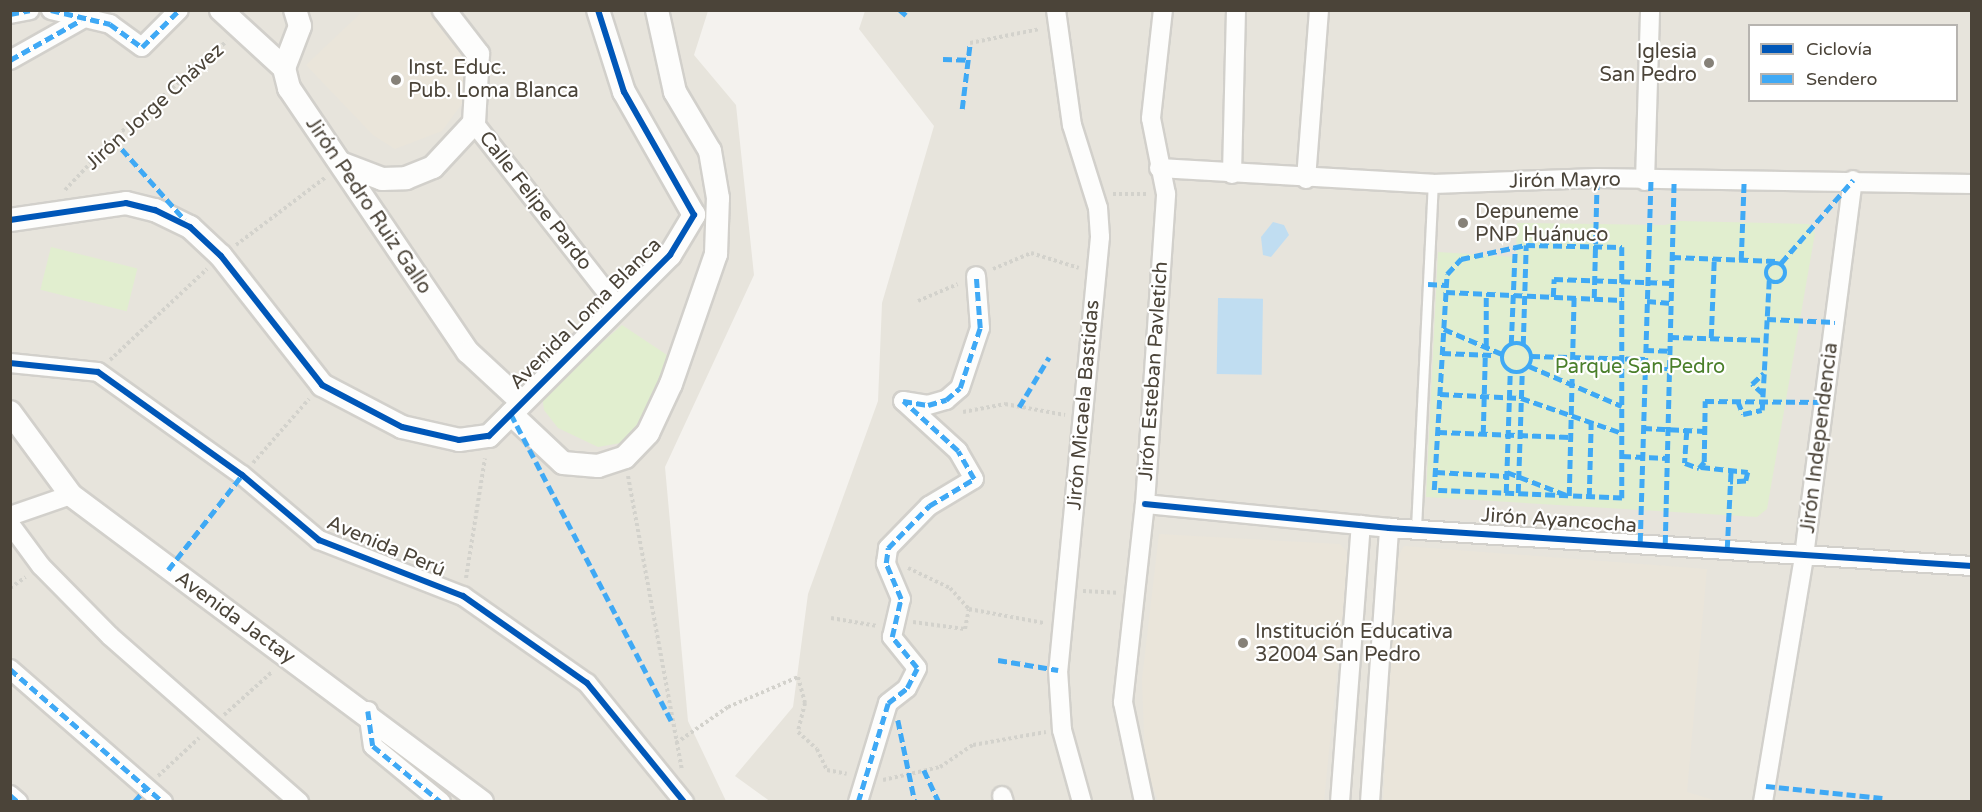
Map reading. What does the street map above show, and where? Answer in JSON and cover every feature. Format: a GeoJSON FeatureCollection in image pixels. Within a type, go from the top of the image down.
{"type":"FeatureCollection","features":[{"type":"Feature","properties":{"kind":"street"},"geometry":{"type":"LineString","coordinates":[[10,14],[30,10]]}},
{"type":"Feature","properties":{"kind":"street"},"geometry":{"type":"LineString","coordinates":[[51,10],[81,20],[110,24],[142,47],[179,10]]}},
{"type":"Feature","properties":{"kind":"street","name":"Jirón Pedro Ruiz Gallo"},"geometry":{"type":"LineString","coordinates":[[221,10],[244,27],[284,68],[289,88],[343,164],[468,352],[563,463],[598,466],[625,457]]}},
{"type":"Feature","properties":{"kind":"street"},"geometry":{"type":"LineString","coordinates":[[284,68],[300,26],[295,10]]}},
{"type":"Feature","properties":{"kind":"street","name":"Avenida Loma Blanca"},"geometry":{"type":"LineString","coordinates":[[489,436],[619,308],[686,236],[694,215],[624,92],[598,10]]}},
{"type":"Feature","properties":{"kind":"street"},"geometry":{"type":"LineString","coordinates":[[625,457],[648,434],[671,384],[716,254],[716,176],[710,151],[675,92],[657,10]]}},
{"type":"Feature","properties":{"kind":"street","name":"Jirón Esteban Pavletich"},"geometry":{"type":"LineString","coordinates":[[1144,801],[1124,725],[1145,504],[1166,194],[1159,168],[1151,118],[1163,10]]}},
{"type":"Feature","properties":{"kind":"street"},"geometry":{"type":"LineString","coordinates":[[1232,174],[1236,10]]}},
{"type":"Feature","properties":{"kind":"street"},"geometry":{"type":"LineString","coordinates":[[1306,179],[1319,10]]}},
{"type":"Feature","properties":{"kind":"street"},"geometry":{"type":"LineString","coordinates":[[1645,181],[1650,10]]}},
{"type":"Feature","properties":{"kind":"street"},"geometry":{"type":"LineString","coordinates":[[343,164],[382,179],[406,178],[433,167],[474,123],[478,54],[448,12]]}},
{"type":"Feature","properties":{"kind":"street","name":"Jirón Micaela Bastidas"},"geometry":{"type":"LineString","coordinates":[[1058,18],[1072,125],[1098,208],[1095,273],[1068,591],[1058,670],[1062,730],[1082,801]]}},
{"type":"Feature","properties":{"kind":"street"},"geometry":{"type":"LineString","coordinates":[[10,60],[81,20]]}},
{"type":"Feature","properties":{"kind":"street","name":"Calle Felipe Pardo"},"geometry":{"type":"LineString","coordinates":[[474,123],[619,308]]}},
{"type":"Feature","properties":{"kind":"street","name":"Jirón Mayro"},"geometry":{"type":"LineString","coordinates":[[1159,168],[1306,179],[1433,184],[1853,180],[1971,184]]}},
{"type":"Feature","properties":{"kind":"street","name":"Jirón Independencia"},"geometry":{"type":"LineString","coordinates":[[1763,801],[1804,556],[1853,180]]}},
{"type":"Feature","properties":{"kind":"street"},"geometry":{"type":"LineString","coordinates":[[10,220],[126,203],[190,227],[222,256],[322,385],[402,427],[459,440],[489,436]]}},
{"type":"Feature","properties":{"kind":"street"},"geometry":{"type":"LineString","coordinates":[[860,793],[888,703],[907,688],[917,668],[892,637],[902,599],[885,557],[929,506],[974,480],[958,451],[903,402],[946,400],[960,388],[980,328],[976,276]]}},
{"type":"Feature","properties":{"kind":"street","name":"Avenida Perú"},"geometry":{"type":"LineString","coordinates":[[10,363],[98,372],[242,475],[319,540],[463,596],[587,683],[684,801]]}},
{"type":"Feature","properties":{"kind":"street","name":"Avenida Jactay"},"geometry":{"type":"LineString","coordinates":[[10,412],[71,495],[262,640],[368,711],[482,801]]}},
{"type":"Feature","properties":{"kind":"street"},"geometry":{"type":"LineString","coordinates":[[10,516],[71,495]]}},
{"type":"Feature","properties":{"kind":"street","name":"Jirón Ayancocha"},"geometry":{"type":"LineString","coordinates":[[1145,504],[1389,528],[1971,566]]}},
{"type":"Feature","properties":{"kind":"street"},"geometry":{"type":"LineString","coordinates":[[10,524],[41,566],[110,636],[299,801]]}},
{"type":"Feature","properties":{"kind":"street"},"geometry":{"type":"LineString","coordinates":[[1340,801],[1361,525]]}},
{"type":"Feature","properties":{"kind":"street"},"geometry":{"type":"LineString","coordinates":[[1370,801],[1389,528]]}},
{"type":"Feature","properties":{"kind":"street"},"geometry":{"type":"LineString","coordinates":[[10,669],[163,801]]}},
{"type":"Feature","properties":{"kind":"street"},"geometry":{"type":"LineString","coordinates":[[368,711],[373,746],[441,801]]}},
{"type":"Feature","properties":{"kind":"street"},"geometry":{"type":"LineString","coordinates":[[10,795],[18,801]]}},
{"type":"Feature","properties":{"kind":"lane"},"geometry":{"type":"LineString","coordinates":[[1416,528],[1433,184]]}},
{"type":"Feature","properties":{"kind":"path"},"geometry":{"type":"LineString","coordinates":[[970,43],[1058,18]]}},
{"type":"Feature","properties":{"kind":"path"},"geometry":{"type":"LineString","coordinates":[[1110,201],[1112,194],[1166,194]]}},
{"type":"Feature","properties":{"kind":"path"},"geometry":{"type":"LineString","coordinates":[[918,301],[1031,253],[1095,273]]}},
{"type":"Feature","properties":{"kind":"path"},"geometry":{"type":"LineString","coordinates":[[242,475],[322,385]]}},
{"type":"Feature","properties":{"kind":"path"},"geometry":{"type":"LineString","coordinates":[[959,412],[1005,404],[1082,417]]}},
{"type":"Feature","properties":{"kind":"path"},"geometry":{"type":"LineString","coordinates":[[463,596],[489,436]]}},
{"type":"Feature","properties":{"kind":"path"},"geometry":{"type":"LineString","coordinates":[[625,457],[685,782]]}},
{"type":"Feature","properties":{"kind":"path"},"geometry":{"type":"LineString","coordinates":[[885,557],[950,588],[969,609],[1064,627]]}},
{"type":"Feature","properties":{"kind":"path"},"geometry":{"type":"LineString","coordinates":[[1068,591],[1136,593]]}},
{"type":"Feature","properties":{"kind":"path"},"geometry":{"type":"LineString","coordinates":[[676,743],[728,707],[798,677],[805,703],[798,732],[817,749],[827,770],[847,773],[860,793],[940,767],[984,742],[1062,730]]}},
{"type":"Feature","properties":{"kind":"shaded area","name":"Inst. Educ. Pub. Loma Blanca"},"geometry":{"type":"Polygon","coordinates":[[[364,10],[440,11],[471,34],[469,94],[442,131],[395,149],[373,135],[306,65],[364,10]]]}},
{"type":"Feature","properties":{"kind":"shaded area"},"geometry":{"type":"Polygon","coordinates":[[[10,11],[708,11],[694,55],[736,105],[754,275],[665,467],[688,721],[726,801],[11,801],[10,11]]]}},
{"type":"Feature","properties":{"kind":"shaded area"},"geometry":{"type":"Polygon","coordinates":[[[865,11],[1971,11],[1971,801],[771,802],[735,776],[793,707],[808,594],[878,401],[882,303],[934,126],[859,29],[865,11]]]}},
{"type":"Feature","properties":{"kind":"shaded area","name":"Institución Educativa 32004 San Pedro"},"geometry":{"type":"Polygon","coordinates":[[[1159,534],[1340,544],[1349,554],[1324,801],[1158,801],[1145,764],[1142,679],[1159,534]]]}},
{"type":"Feature","properties":{"kind":"shaded area"},"geometry":{"type":"Polygon","coordinates":[[[1404,546],[1707,569],[1687,792],[1717,801],[1383,801],[1397,558],[1404,546]]]}},
{"type":"Feature","properties":{"kind":"green space","name":"Parque San Pedro"},"geometry":{"type":"Polygon","coordinates":[[[1679,221],[1809,224],[1815,233],[1767,509],[1757,517],[1426,497],[1438,252],[1516,257],[1517,223],[1665,225],[1679,221]]]}},
{"type":"Feature","properties":{"kind":"green space"},"geometry":{"type":"Polygon","coordinates":[[[51,247],[137,269],[127,311],[40,290],[51,247]]]}},
{"type":"Feature","properties":{"kind":"green space"},"geometry":{"type":"Polygon","coordinates":[[[622,325],[685,367],[632,441],[598,447],[558,428],[544,410],[542,395],[622,325]]]}},
{"type":"Feature","properties":{"kind":"water"},"geometry":{"type":"Polygon","coordinates":[[[1273,222],[1284,225],[1289,235],[1271,257],[1263,255],[1261,237],[1273,222]]]}},
{"type":"Feature","properties":{"kind":"water"},"geometry":{"type":"Polygon","coordinates":[[[1218,298],[1263,299],[1262,375],[1217,374],[1218,298]]]}},
{"type":"Feature","properties":{"kind":"marked path"},"geometry":{"type":"LineString","coordinates":[[10,14],[30,10]]}},
{"type":"Feature","properties":{"kind":"marked path"},"geometry":{"type":"LineString","coordinates":[[51,10],[110,24],[142,47],[179,10]]}},
{"type":"Feature","properties":{"kind":"marked path"},"geometry":{"type":"LineString","coordinates":[[900,10],[906,15]]}},
{"type":"Feature","properties":{"kind":"marked path"},"geometry":{"type":"LineString","coordinates":[[10,60],[81,20]]}},
{"type":"Feature","properties":{"kind":"marked path"},"geometry":{"type":"LineString","coordinates":[[962,109],[970,43]]}},
{"type":"Feature","properties":{"kind":"marked path"},"geometry":{"type":"LineString","coordinates":[[943,59],[968,60]]}},
{"type":"Feature","properties":{"kind":"marked path"},"geometry":{"type":"LineString","coordinates":[[113,139],[185,220]]}},
{"type":"Feature","properties":{"kind":"marked path"},"geometry":{"type":"LineString","coordinates":[[1594,298],[1597,178]]}},
{"type":"Feature","properties":{"kind":"marked path"},"geometry":{"type":"LineString","coordinates":[[1741,260],[1744,180]]}},
{"type":"Feature","properties":{"kind":"marked path"},"geometry":{"type":"LineString","coordinates":[[1781,263],[1853,180]]}},
{"type":"Feature","properties":{"kind":"marked path"},"geometry":{"type":"LineString","coordinates":[[1640,542],[1651,181]]}},
{"type":"Feature","properties":{"kind":"marked path"},"geometry":{"type":"LineString","coordinates":[[1665,544],[1674,181]]}},
{"type":"Feature","properties":{"kind":"marked path"},"geometry":{"type":"LineString","coordinates":[[1526,245],[1622,247],[1622,498],[1434,490],[1447,274],[1461,259],[1526,245]]}},
{"type":"Feature","properties":{"kind":"marked path"},"geometry":{"type":"LineString","coordinates":[[1523,345],[1526,245]]}},
{"type":"Feature","properties":{"kind":"marked path"},"geometry":{"type":"LineString","coordinates":[[1511,344],[1515,247]]}},
{"type":"Feature","properties":{"kind":"marked path"},"geometry":{"type":"LineString","coordinates":[[1672,257],[1776,261]]}},
{"type":"Feature","properties":{"kind":"marked path"},"geometry":{"type":"LineString","coordinates":[[1711,338],[1714,259]]}},
{"type":"Feature","properties":{"kind":"marked path"},"geometry":{"type":"LineString","coordinates":[[1776,263],[1783,266],[1786,273],[1783,280],[1776,283],[1769,280],[1766,273],[1769,266],[1776,263]]}},
{"type":"Feature","properties":{"kind":"marked path"},"geometry":{"type":"LineString","coordinates":[[858,802],[888,703],[907,688],[917,668],[892,637],[901,599],[886,563],[888,548],[929,506],[974,479],[958,451],[903,401],[928,405],[946,400],[960,388],[980,328],[976,276]]}},
{"type":"Feature","properties":{"kind":"marked path"},"geometry":{"type":"LineString","coordinates":[[1553,297],[1554,279],[1672,283]]}},
{"type":"Feature","properties":{"kind":"marked path"},"geometry":{"type":"LineString","coordinates":[[1738,401],[1743,414],[1762,410],[1769,279]]}},
{"type":"Feature","properties":{"kind":"marked path"},"geometry":{"type":"LineString","coordinates":[[1428,284],[1446,285]]}},
{"type":"Feature","properties":{"kind":"marked path"},"geometry":{"type":"LineString","coordinates":[[1446,292],[1622,300]]}},
{"type":"Feature","properties":{"kind":"marked path"},"geometry":{"type":"LineString","coordinates":[[1486,294],[1486,347]]}},
{"type":"Feature","properties":{"kind":"marked path"},"geometry":{"type":"LineString","coordinates":[[1507,472],[1569,496],[1574,297]]}},
{"type":"Feature","properties":{"kind":"marked path"},"geometry":{"type":"LineString","coordinates":[[1647,301],[1671,303]]}},
{"type":"Feature","properties":{"kind":"marked path"},"geometry":{"type":"LineString","coordinates":[[1767,319],[1835,322]]}},
{"type":"Feature","properties":{"kind":"marked path"},"geometry":{"type":"LineString","coordinates":[[1444,329],[1502,354]]}},
{"type":"Feature","properties":{"kind":"marked path"},"geometry":{"type":"LineString","coordinates":[[1670,337],[1766,340]]}},
{"type":"Feature","properties":{"kind":"marked path"},"geometry":{"type":"LineString","coordinates":[[1517,343],[1528,347],[1532,358],[1528,369],[1517,373],[1506,369],[1502,358],[1506,347],[1517,343]]}},
{"type":"Feature","properties":{"kind":"marked path"},"geometry":{"type":"LineString","coordinates":[[1645,350],[1670,351]]}},
{"type":"Feature","properties":{"kind":"marked path"},"geometry":{"type":"LineString","coordinates":[[1442,353],[1493,355]]}},
{"type":"Feature","properties":{"kind":"marked path"},"geometry":{"type":"LineString","coordinates":[[1483,434],[1485,355]]}},
{"type":"Feature","properties":{"kind":"marked path"},"geometry":{"type":"LineString","coordinates":[[1531,356],[1645,359]]}},
{"type":"Feature","properties":{"kind":"marked path"},"geometry":{"type":"LineString","coordinates":[[1019,407],[1049,357]]}},
{"type":"Feature","properties":{"kind":"marked path"},"geometry":{"type":"LineString","coordinates":[[1529,366],[1622,406]]}},
{"type":"Feature","properties":{"kind":"marked path"},"geometry":{"type":"LineString","coordinates":[[1645,369],[1669,369]]}},
{"type":"Feature","properties":{"kind":"marked path"},"geometry":{"type":"LineString","coordinates":[[1506,493],[1510,372]]}},
{"type":"Feature","properties":{"kind":"marked path"},"geometry":{"type":"LineString","coordinates":[[1518,493],[1522,372]]}},
{"type":"Feature","properties":{"kind":"marked path"},"geometry":{"type":"LineString","coordinates":[[1763,394],[1752,384],[1764,373]]}},
{"type":"Feature","properties":{"kind":"marked path"},"geometry":{"type":"LineString","coordinates":[[1440,394],[1521,398],[1622,433]]}},
{"type":"Feature","properties":{"kind":"marked path"},"geometry":{"type":"LineString","coordinates":[[1687,431],[1685,463],[1699,468],[1704,462],[1705,401],[1824,402]]}},
{"type":"Feature","properties":{"kind":"marked path"},"geometry":{"type":"LineString","coordinates":[[511,414],[672,722]]}},
{"type":"Feature","properties":{"kind":"marked path"},"geometry":{"type":"LineString","coordinates":[[1589,497],[1591,422]]}},
{"type":"Feature","properties":{"kind":"marked path"},"geometry":{"type":"LineString","coordinates":[[1643,428],[1705,431]]}},
{"type":"Feature","properties":{"kind":"marked path"},"geometry":{"type":"LineString","coordinates":[[1438,432],[1570,437]]}},
{"type":"Feature","properties":{"kind":"marked path"},"geometry":{"type":"LineString","coordinates":[[1622,456],[1667,458]]}},
{"type":"Feature","properties":{"kind":"marked path"},"geometry":{"type":"LineString","coordinates":[[1701,467],[1748,472],[1746,481],[1730,482]]}},
{"type":"Feature","properties":{"kind":"marked path"},"geometry":{"type":"LineString","coordinates":[[1727,549],[1731,468]]}},
{"type":"Feature","properties":{"kind":"marked path"},"geometry":{"type":"LineString","coordinates":[[1436,472],[1507,476]]}},
{"type":"Feature","properties":{"kind":"marked path"},"geometry":{"type":"LineString","coordinates":[[168,570],[242,475]]}},
{"type":"Feature","properties":{"kind":"marked path"},"geometry":{"type":"LineString","coordinates":[[998,660],[1058,670]]}},
{"type":"Feature","properties":{"kind":"marked path"},"geometry":{"type":"LineString","coordinates":[[10,669],[163,802]]}},
{"type":"Feature","properties":{"kind":"marked path"},"geometry":{"type":"LineString","coordinates":[[368,711],[373,746],[441,802]]}},
{"type":"Feature","properties":{"kind":"marked path"},"geometry":{"type":"LineString","coordinates":[[898,720],[915,802]]}},
{"type":"Feature","properties":{"kind":"marked path"},"geometry":{"type":"LineString","coordinates":[[924,770],[939,802]]}},
{"type":"Feature","properties":{"kind":"marked path"},"geometry":{"type":"LineString","coordinates":[[1766,786],[1882,798]]}},
{"type":"Feature","properties":{"kind":"marked path"},"geometry":{"type":"LineString","coordinates":[[134,802],[147,787]]}},
{"type":"Feature","properties":{"kind":"marked path"},"geometry":{"type":"LineString","coordinates":[[10,795],[18,802]]}},
{"type":"Feature","properties":{"kind":"cycle path"},"geometry":{"type":"LineString","coordinates":[[10,220],[126,203],[155,210],[190,227],[221,256],[322,385],[402,427],[459,440],[489,436],[670,255],[694,215],[624,92],[598,10]]}},
{"type":"Feature","properties":{"kind":"cycle path"},"geometry":{"type":"LineString","coordinates":[[10,363],[98,372],[242,475],[319,540],[463,596],[587,683],[684,802]]}},
{"type":"Feature","properties":{"kind":"cycle path"},"geometry":{"type":"LineString","coordinates":[[1145,504],[1389,528],[1972,566]]}},
{"type":"Feature","properties":{"kind":"place","name":"Iglesia San Pedro"},"geometry":{"type":"Point","coordinates":[1709,63]}},
{"type":"Feature","properties":{"kind":"place","name":"Inst. Educ. Pub. Loma Blanca"},"geometry":{"type":"Point","coordinates":[396,80]}},
{"type":"Feature","properties":{"kind":"place","name":"Depuneme PNP Huánuco"},"geometry":{"type":"Point","coordinates":[1463,223]}},
{"type":"Feature","properties":{"kind":"place","name":"Institución Educativa 32004 San Pedro"},"geometry":{"type":"Point","coordinates":[1243,643]}}]}
